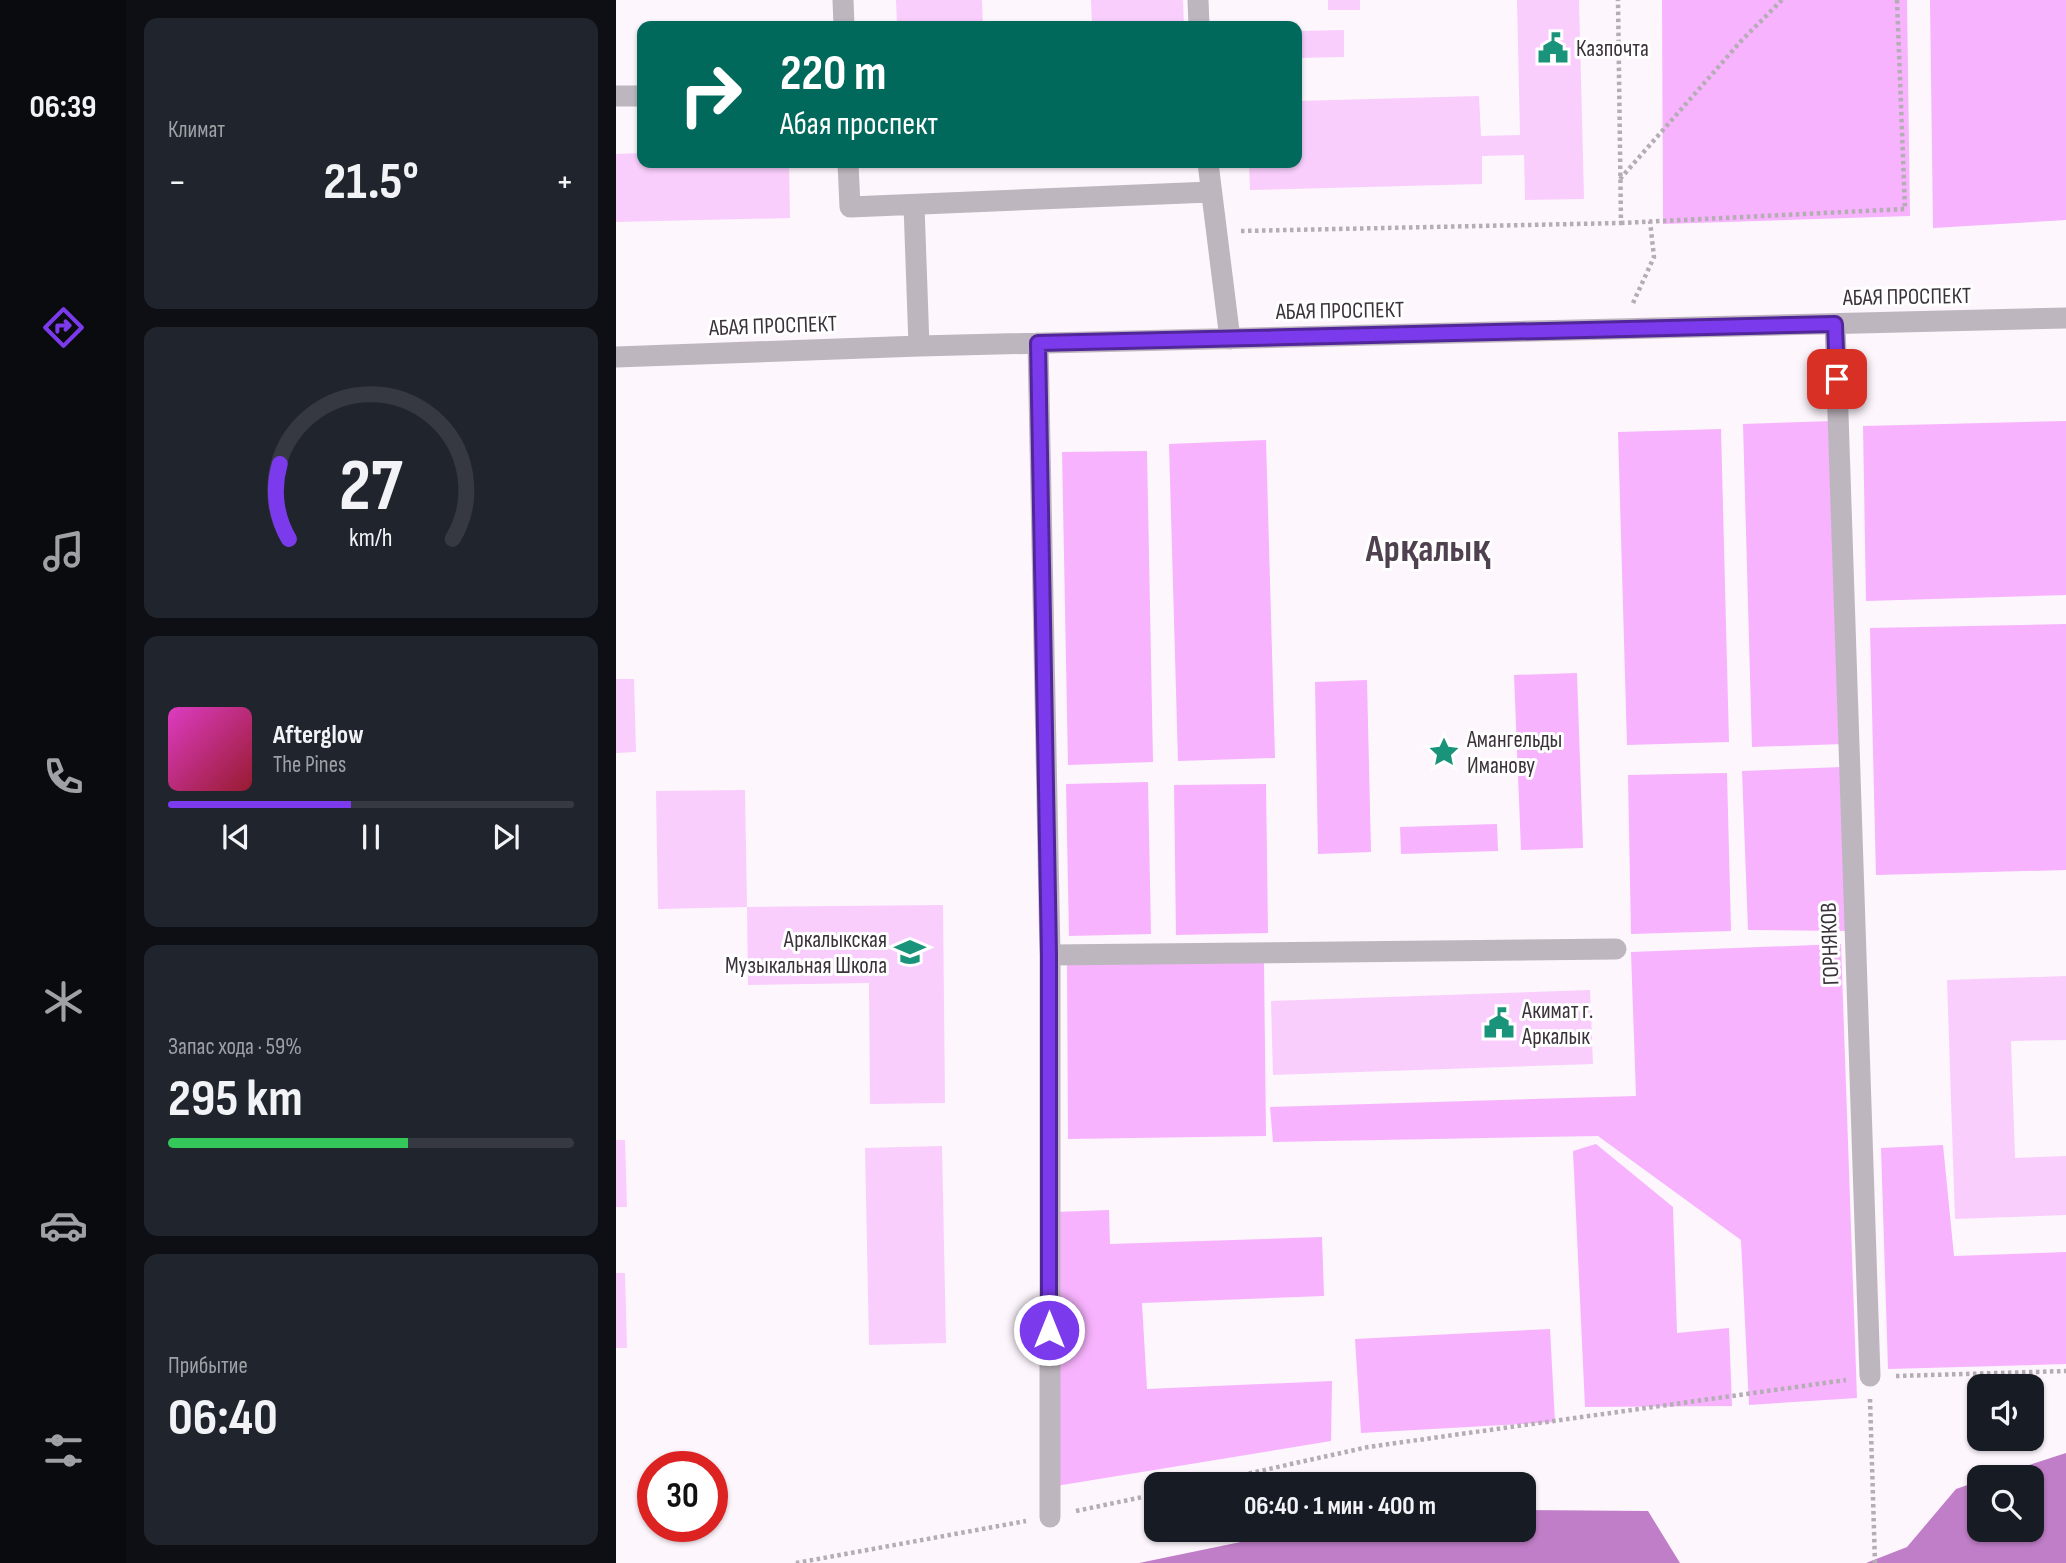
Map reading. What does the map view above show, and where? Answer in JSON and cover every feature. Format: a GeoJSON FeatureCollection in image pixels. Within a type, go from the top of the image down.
{"type":"FeatureCollection","features":[{"type":"Feature","properties":{"kind":"street"},"geometry":{"type":"LineString","coordinates":[[843,0],[844,21]]}},
{"type":"Feature","properties":{"kind":"street"},"geometry":{"type":"LineString","coordinates":[[1198,0],[1199,21]]}},
{"type":"Feature","properties":{"kind":"street"},"geometry":{"type":"LineString","coordinates":[[616,96],[637,96]]}},
{"type":"Feature","properties":{"kind":"street"},"geometry":{"type":"LineString","coordinates":[[848,168],[850,207],[1210,192]]}},
{"type":"Feature","properties":{"kind":"street"},"geometry":{"type":"LineString","coordinates":[[1208,168],[1230,339]]}},
{"type":"Feature","properties":{"kind":"street"},"geometry":{"type":"LineString","coordinates":[[914,205],[919,346]]}},
{"type":"Feature","properties":{"kind":"street","name":"АБАЯ ПРОСПЕКТ"},"geometry":{"type":"LineString","coordinates":[[616,357],[919,346],[2066,318]]}},
{"type":"Feature","properties":{"kind":"street","name":"ГОРНЯКОВ"},"geometry":{"type":"LineString","coordinates":[[1835,324],[1870,1376]]}},
{"type":"Feature","properties":{"kind":"street"},"geometry":{"type":"LineString","coordinates":[[1038,343],[1049,954],[1049,1517]]}},
{"type":"Feature","properties":{"kind":"street"},"geometry":{"type":"LineString","coordinates":[[1049,954],[1616,948]]}},
{"type":"Feature","properties":{"kind":"path"},"geometry":{"type":"LineString","coordinates":[[1618,0],[1621,223]]}},
{"type":"Feature","properties":{"kind":"path"},"geometry":{"type":"LineString","coordinates":[[1620,179],[1742,40],[1782,0]]}},
{"type":"Feature","properties":{"kind":"path"},"geometry":{"type":"LineString","coordinates":[[1215,231],[1621,223],[1905,209],[1897,0]]}},
{"type":"Feature","properties":{"kind":"path"},"geometry":{"type":"LineString","coordinates":[[1622,329],[1654,257],[1650,221]]}},
{"type":"Feature","properties":{"kind":"path"},"geometry":{"type":"LineString","coordinates":[[1255,1472],[1368,1447],[1870,1376],[2066,1371]]}},
{"type":"Feature","properties":{"kind":"path"},"geometry":{"type":"LineString","coordinates":[[1870,1376],[1875,1563]]}},
{"type":"Feature","properties":{"kind":"path"},"geometry":{"type":"LineString","coordinates":[[796,1563],[1049,1517],[1144,1497]]}},
{"type":"Feature","properties":{"kind":"shaded area"},"geometry":{"type":"Polygon","coordinates":[[[1662,0],[1907,0],[1910,216],[1663,224],[1662,0]]]}},
{"type":"Feature","properties":{"kind":"shaded area"},"geometry":{"type":"Polygon","coordinates":[[[1930,0],[2066,0],[2066,220],[1933,228],[1930,0]]]}},
{"type":"Feature","properties":{"kind":"shaded area"},"geometry":{"type":"Polygon","coordinates":[[[1835,421],[1844,744],[1752,747],[1743,424],[1835,421]]]}},
{"type":"Feature","properties":{"kind":"shaded area"},"geometry":{"type":"Polygon","coordinates":[[[2066,421],[2066,595],[1866,601],[1863,426],[2066,421]]]}},
{"type":"Feature","properties":{"kind":"shaded area"},"geometry":{"type":"Polygon","coordinates":[[[1721,429],[1729,742],[1627,745],[1618,432],[1721,429]]]}},
{"type":"Feature","properties":{"kind":"shaded area"},"geometry":{"type":"Polygon","coordinates":[[[1266,440],[1275,758],[1178,761],[1169,444],[1266,440]]]}},
{"type":"Feature","properties":{"kind":"shaded area"},"geometry":{"type":"Polygon","coordinates":[[[1147,451],[1153,762],[1068,765],[1062,452],[1147,451]]]}},
{"type":"Feature","properties":{"kind":"shaded area"},"geometry":{"type":"Polygon","coordinates":[[[2066,624],[2066,870],[1876,875],[1870,628],[2066,624]]]}},
{"type":"Feature","properties":{"kind":"shaded area"},"geometry":{"type":"Polygon","coordinates":[[[1577,673],[1583,848],[1521,850],[1514,675],[1577,673]]]}},
{"type":"Feature","properties":{"kind":"shaded area"},"geometry":{"type":"Polygon","coordinates":[[[1367,680],[1371,852],[1318,854],[1315,682],[1367,680]]]}},
{"type":"Feature","properties":{"kind":"shaded area"},"geometry":{"type":"Polygon","coordinates":[[[1842,767],[1846,931],[1748,930],[1742,771],[1842,767]]]}},
{"type":"Feature","properties":{"kind":"shaded area"},"geometry":{"type":"Polygon","coordinates":[[[1727,773],[1731,931],[1631,934],[1628,775],[1727,773]]]}},
{"type":"Feature","properties":{"kind":"shaded area"},"geometry":{"type":"Polygon","coordinates":[[[1148,782],[1151,934],[1069,936],[1066,784],[1148,782]]]}},
{"type":"Feature","properties":{"kind":"shaded area"},"geometry":{"type":"Polygon","coordinates":[[[1266,784],[1268,933],[1176,935],[1174,785],[1266,784]]]}},
{"type":"Feature","properties":{"kind":"shaded area"},"geometry":{"type":"Polygon","coordinates":[[[1497,824],[1498,851],[1401,854],[1400,827],[1497,824]]]}},
{"type":"Feature","properties":{"kind":"shaded area"},"geometry":{"type":"Polygon","coordinates":[[[1841,944],[1857,1398],[1749,1405],[1741,1240],[1598,1136],[1273,1142],[1270,1107],[1636,1096],[1631,952],[1841,944]]]}},
{"type":"Feature","properties":{"kind":"shaded area"},"geometry":{"type":"Polygon","coordinates":[[[1067,960],[1264,961],[1266,1136],[1068,1139],[1067,960]]]}},
{"type":"Feature","properties":{"kind":"shaded area"},"geometry":{"type":"Polygon","coordinates":[[[1596,1144],[1673,1207],[1677,1333],[1729,1328],[1732,1406],[1585,1407],[1573,1151],[1596,1144]]]}},
{"type":"Feature","properties":{"kind":"shaded area"},"geometry":{"type":"Polygon","coordinates":[[[1943,1145],[1954,1256],[2066,1252],[2066,1364],[1888,1369],[1881,1148],[1943,1145]]]}},
{"type":"Feature","properties":{"kind":"shaded area"},"geometry":{"type":"Polygon","coordinates":[[[1109,1210],[1110,1244],[1322,1237],[1324,1296],[1142,1303],[1147,1389],[1332,1381],[1331,1441],[1056,1486],[1056,1212],[1109,1210]]]}},
{"type":"Feature","properties":{"kind":"shaded area"},"geometry":{"type":"Polygon","coordinates":[[[1550,1329],[1555,1422],[1361,1433],[1355,1339],[1550,1329]]]}},
{"type":"Feature","properties":{"kind":"shaded area"},"geometry":{"type":"Polygon","coordinates":[[[2066,1453],[2066,1563],[1866,1563],[1907,1547],[1956,1489],[1967,1485],[1967,1542],[2044,1542],[2044,1465],[2029,1465],[2066,1453]]]}},
{"type":"Feature","properties":{"kind":"shaded area"},"geometry":{"type":"Polygon","coordinates":[[[1536,1510],[1648,1511],[1680,1563],[1139,1563],[1241,1542],[1536,1542],[1536,1510]]]}},
{"type":"Feature","properties":{"kind":"building"},"geometry":{"type":"Polygon","coordinates":[[[896,0],[982,0],[983,21],[897,21],[896,0]]]}},
{"type":"Feature","properties":{"kind":"building"},"geometry":{"type":"Polygon","coordinates":[[[1091,0],[1183,0],[1184,21],[1092,21],[1091,0]]]}},
{"type":"Feature","properties":{"kind":"building"},"geometry":{"type":"Polygon","coordinates":[[[1328,0],[1360,0],[1360,10],[1328,10],[1328,0]]]}},
{"type":"Feature","properties":{"kind":"building"},"geometry":{"type":"Polygon","coordinates":[[[1517,0],[1579,0],[1584,199],[1525,200],[1524,155],[1482,156],[1482,184],[1250,190],[1249,168],[1302,168],[1302,101],[1479,96],[1481,136],[1520,135],[1517,0]]]}},
{"type":"Feature","properties":{"kind":"building"},"geometry":{"type":"Polygon","coordinates":[[[1344,30],[1344,57],[1302,58],[1302,31],[1344,30]]]}},
{"type":"Feature","properties":{"kind":"building"},"geometry":{"type":"Polygon","coordinates":[[[637,153],[637,168],[789,168],[790,218],[616,222],[616,154],[637,153]]]}},
{"type":"Feature","properties":{"kind":"building"},"geometry":{"type":"Polygon","coordinates":[[[616,679],[634,679],[636,752],[616,753],[616,679]]]}},
{"type":"Feature","properties":{"kind":"building"},"geometry":{"type":"Polygon","coordinates":[[[745,790],[747,907],[658,909],[656,791],[745,790]]]}},
{"type":"Feature","properties":{"kind":"building"},"geometry":{"type":"Polygon","coordinates":[[[943,905],[945,1103],[870,1104],[869,983],[748,985],[747,907],[943,905]]]}},
{"type":"Feature","properties":{"kind":"building"},"geometry":{"type":"Polygon","coordinates":[[[2066,976],[2066,1040],[2011,1041],[2015,1158],[2066,1156],[2066,1215],[1955,1219],[1947,980],[2066,976]]]}},
{"type":"Feature","properties":{"kind":"building"},"geometry":{"type":"Polygon","coordinates":[[[1590,990],[1593,1064],[1273,1075],[1271,1001],[1590,990]]]}},
{"type":"Feature","properties":{"kind":"building"},"geometry":{"type":"Polygon","coordinates":[[[616,1140],[625,1140],[627,1207],[616,1207],[616,1140]]]}},
{"type":"Feature","properties":{"kind":"building"},"geometry":{"type":"Polygon","coordinates":[[[942,1146],[946,1343],[869,1345],[865,1148],[942,1146]]]}},
{"type":"Feature","properties":{"kind":"building"},"geometry":{"type":"Polygon","coordinates":[[[616,1273],[625,1273],[627,1348],[616,1348],[616,1273]]]}},
{"type":"Feature","properties":{"kind":"place","name":"Казпочта"},"geometry":{"type":"Point","coordinates":[1553,48]}},
{"type":"Feature","properties":{"kind":"place","name":"Амангельды Иманову"},"geometry":{"type":"Point","coordinates":[1444,752]}},
{"type":"Feature","properties":{"kind":"place","name":"Аркалыкская Музыкальная Школа"},"geometry":{"type":"Point","coordinates":[910,952]}},
{"type":"Feature","properties":{"kind":"place","name":"Акимат г. Аркалык"},"geometry":{"type":"Point","coordinates":[1499,1023]}},
{"type":"Feature","properties":{"kind":"district","name":"Арқалық"},"geometry":{"type":"Point","coordinates":[1428,548]}},
{"type":"Feature","properties":{"kind":"route"},"geometry":{"type":"LineString","coordinates":[[1049,1330],[1049,954],[1038,343],[1835,324],[1837,379]]}}]}
